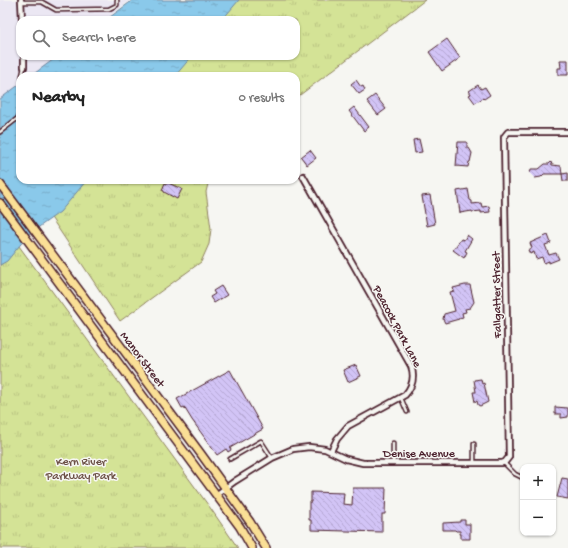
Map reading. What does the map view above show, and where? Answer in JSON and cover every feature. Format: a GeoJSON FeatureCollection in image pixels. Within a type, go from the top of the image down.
{"type":"FeatureCollection","features":[{"type":"Feature","properties":{"kind":"main road","name":"Manor Street"},"geometry":{"type":"LineString","coordinates":[[0,184],[250,522],[266,548]]}},
{"type":"Feature","properties":{"kind":"main road","name":"Manor Street"},"geometry":{"type":"LineString","coordinates":[[0,203],[240,527],[252,548]]}},
{"type":"Feature","properties":{"kind":"street"},"geometry":{"type":"LineString","coordinates":[[22,1],[22,16]]}},
{"type":"Feature","properties":{"kind":"street"},"geometry":{"type":"LineString","coordinates":[[24,60],[24,66]]}},
{"type":"Feature","properties":{"kind":"street","name":"Fallgatter Street"},"geometry":{"type":"LineString","coordinates":[[506,461],[509,457],[504,137],[508,132],[568,132]]}},
{"type":"Feature","properties":{"kind":"street","name":"Peacock Park Lane"},"geometry":{"type":"LineString","coordinates":[[303,176],[413,371],[413,382],[408,392],[401,398],[354,421],[337,438],[331,451]]}},
{"type":"Feature","properties":{"kind":"street"},"geometry":{"type":"LineString","coordinates":[[216,495],[272,458],[284,452],[300,447],[331,451]]}},
{"type":"Feature","properties":{"kind":"street","name":"Denise Avenue"},"geometry":{"type":"LineString","coordinates":[[331,451],[354,462],[363,463],[474,463],[506,461]]}},
{"type":"Feature","properties":{"kind":"lane"},"geometry":{"type":"LineString","coordinates":[[22,1],[42,2],[56,10],[109,9],[117,5],[117,0]]}},
{"type":"Feature","properties":{"kind":"lane"},"geometry":{"type":"LineString","coordinates":[[23,72],[24,66]]}},
{"type":"Feature","properties":{"kind":"lane"},"geometry":{"type":"LineString","coordinates":[[0,132],[16,120]]}},
{"type":"Feature","properties":{"kind":"lane"},"geometry":{"type":"LineString","coordinates":[[401,398],[407,412]]}},
{"type":"Feature","properties":{"kind":"lane"},"geometry":{"type":"LineString","coordinates":[[230,459],[261,441],[272,458]]}},
{"type":"Feature","properties":{"kind":"lane"},"geometry":{"type":"LineString","coordinates":[[392,443],[393,463]]}},
{"type":"Feature","properties":{"kind":"lane"},"geometry":{"type":"LineString","coordinates":[[474,444],[474,463]]}},
{"type":"Feature","properties":{"kind":"lane"},"geometry":{"type":"LineString","coordinates":[[506,461],[515,474],[520,476]]}},
{"type":"Feature","properties":{"kind":"shaded area"},"geometry":{"type":"Polygon","coordinates":[[[0,0],[130,0],[110,16],[16,16],[16,60],[55,60],[41,72],[16,72],[16,92],[0,105],[0,0]]]}},
{"type":"Feature","properties":{"kind":"green space"},"geometry":{"type":"Polygon","coordinates":[[[176,0],[425,0],[300,95],[300,72],[89,72],[103,60],[300,60],[300,16],[157,16],[176,0]]]}},
{"type":"Feature","properties":{"kind":"green space"},"geometry":{"type":"Polygon","coordinates":[[[29,184],[208,184],[206,192],[211,229],[209,244],[201,262],[120,321],[29,184]]]}},
{"type":"Feature","properties":{"kind":"green space","name":"Kern River Parkway Park"},"geometry":{"type":"Polygon","coordinates":[[[0,220],[211,509],[238,548],[0,548],[0,220]]]}},
{"type":"Feature","properties":{"kind":"water"},"geometry":{"type":"Polygon","coordinates":[[[133,0],[239,0],[225,16],[111,16],[133,0]]]}},
{"type":"Feature","properties":{"kind":"water"},"geometry":{"type":"Polygon","coordinates":[[[53,60],[189,60],[178,72],[36,72],[53,60]]]}},
{"type":"Feature","properties":{"kind":"water"},"geometry":{"type":"Polygon","coordinates":[[[16,87],[16,184],[84,184],[60,212],[29,234],[7,261],[0,265],[0,99],[16,87]]]}},
{"type":"Feature","properties":{"kind":"building"},"geometry":{"type":"Polygon","coordinates":[[[447,39],[460,58],[442,71],[429,52],[447,39]]]}},
{"type":"Feature","properties":{"kind":"building"},"geometry":{"type":"Polygon","coordinates":[[[560,60],[568,60],[568,75],[558,75],[558,68],[561,68],[560,60]]]}},
{"type":"Feature","properties":{"kind":"building"},"geometry":{"type":"Polygon","coordinates":[[[356,80],[365,90],[359,94],[351,84],[356,80]]]}},
{"type":"Feature","properties":{"kind":"building"},"geometry":{"type":"Polygon","coordinates":[[[478,85],[481,89],[485,87],[490,95],[475,103],[469,95],[471,94],[469,91],[478,85]]]}},
{"type":"Feature","properties":{"kind":"building"},"geometry":{"type":"Polygon","coordinates":[[[375,95],[386,109],[378,115],[367,101],[375,95]]]}},
{"type":"Feature","properties":{"kind":"building"},"geometry":{"type":"Polygon","coordinates":[[[354,107],[369,127],[364,131],[349,111],[354,107]]]}},
{"type":"Feature","properties":{"kind":"building"},"geometry":{"type":"Polygon","coordinates":[[[419,139],[422,152],[415,153],[413,140],[419,139]]]}},
{"type":"Feature","properties":{"kind":"building"},"geometry":{"type":"Polygon","coordinates":[[[458,142],[467,142],[467,148],[469,148],[472,153],[468,167],[456,166],[458,142]]]}},
{"type":"Feature","properties":{"kind":"building"},"geometry":{"type":"Polygon","coordinates":[[[310,150],[316,158],[307,165],[301,157],[310,150]]]}},
{"type":"Feature","properties":{"kind":"building"},"geometry":{"type":"Polygon","coordinates":[[[551,162],[552,165],[561,166],[562,174],[544,174],[541,177],[535,178],[530,173],[531,169],[539,169],[545,164],[549,164],[551,162]]]}},
{"type":"Feature","properties":{"kind":"building"},"geometry":{"type":"Polygon","coordinates":[[[568,173],[568,181],[563,181],[562,174],[568,173]]]}},
{"type":"Feature","properties":{"kind":"building"},"geometry":{"type":"Polygon","coordinates":[[[165,184],[170,184],[182,189],[177,199],[162,190],[165,184]]]}},
{"type":"Feature","properties":{"kind":"building"},"geometry":{"type":"Polygon","coordinates":[[[468,189],[472,204],[481,203],[482,207],[489,206],[490,212],[481,213],[481,211],[472,211],[460,213],[457,191],[468,189]]]}},
{"type":"Feature","properties":{"kind":"building"},"geometry":{"type":"Polygon","coordinates":[[[430,195],[435,224],[427,226],[422,196],[430,195]]]}},
{"type":"Feature","properties":{"kind":"building"},"geometry":{"type":"Polygon","coordinates":[[[467,235],[472,239],[465,251],[467,252],[464,258],[453,250],[461,239],[464,240],[467,235]]]}},
{"type":"Feature","properties":{"kind":"building"},"geometry":{"type":"Polygon","coordinates":[[[548,235],[551,243],[545,245],[549,255],[556,253],[559,259],[549,263],[549,261],[544,263],[542,257],[536,259],[534,252],[530,254],[528,250],[532,248],[530,243],[548,235]]]}},
{"type":"Feature","properties":{"kind":"building"},"geometry":{"type":"Polygon","coordinates":[[[470,285],[474,302],[470,308],[465,309],[466,312],[462,313],[463,317],[445,323],[443,319],[444,314],[455,311],[450,292],[454,291],[453,288],[470,285]]]}},
{"type":"Feature","properties":{"kind":"building"},"geometry":{"type":"Polygon","coordinates":[[[221,286],[227,295],[214,303],[210,297],[215,294],[213,291],[221,286]]]}},
{"type":"Feature","properties":{"kind":"building"},"geometry":{"type":"Polygon","coordinates":[[[356,365],[361,376],[348,382],[343,370],[356,365]]]}},
{"type":"Feature","properties":{"kind":"building"},"geometry":{"type":"Polygon","coordinates":[[[230,370],[263,429],[230,448],[231,450],[228,452],[226,449],[217,455],[177,399],[230,370]]]}},
{"type":"Feature","properties":{"kind":"building"},"geometry":{"type":"Polygon","coordinates":[[[481,379],[482,384],[484,383],[488,402],[480,406],[478,405],[477,401],[475,402],[473,392],[476,392],[474,380],[481,379]]]}},
{"type":"Feature","properties":{"kind":"building"},"geometry":{"type":"Polygon","coordinates":[[[555,407],[568,408],[568,417],[561,418],[561,414],[555,414],[555,407]]]}},
{"type":"Feature","properties":{"kind":"building"},"geometry":{"type":"Polygon","coordinates":[[[562,478],[568,479],[568,499],[557,497],[562,478]]]}},
{"type":"Feature","properties":{"kind":"building"},"geometry":{"type":"Polygon","coordinates":[[[353,488],[386,488],[385,514],[382,514],[382,532],[311,530],[311,520],[309,520],[309,502],[311,502],[311,492],[344,493],[343,504],[352,505],[353,488]]]}},
{"type":"Feature","properties":{"kind":"building"},"geometry":{"type":"Polygon","coordinates":[[[460,520],[465,520],[465,524],[470,524],[470,539],[461,539],[460,531],[443,530],[443,523],[460,522],[460,520]]]}}]}
